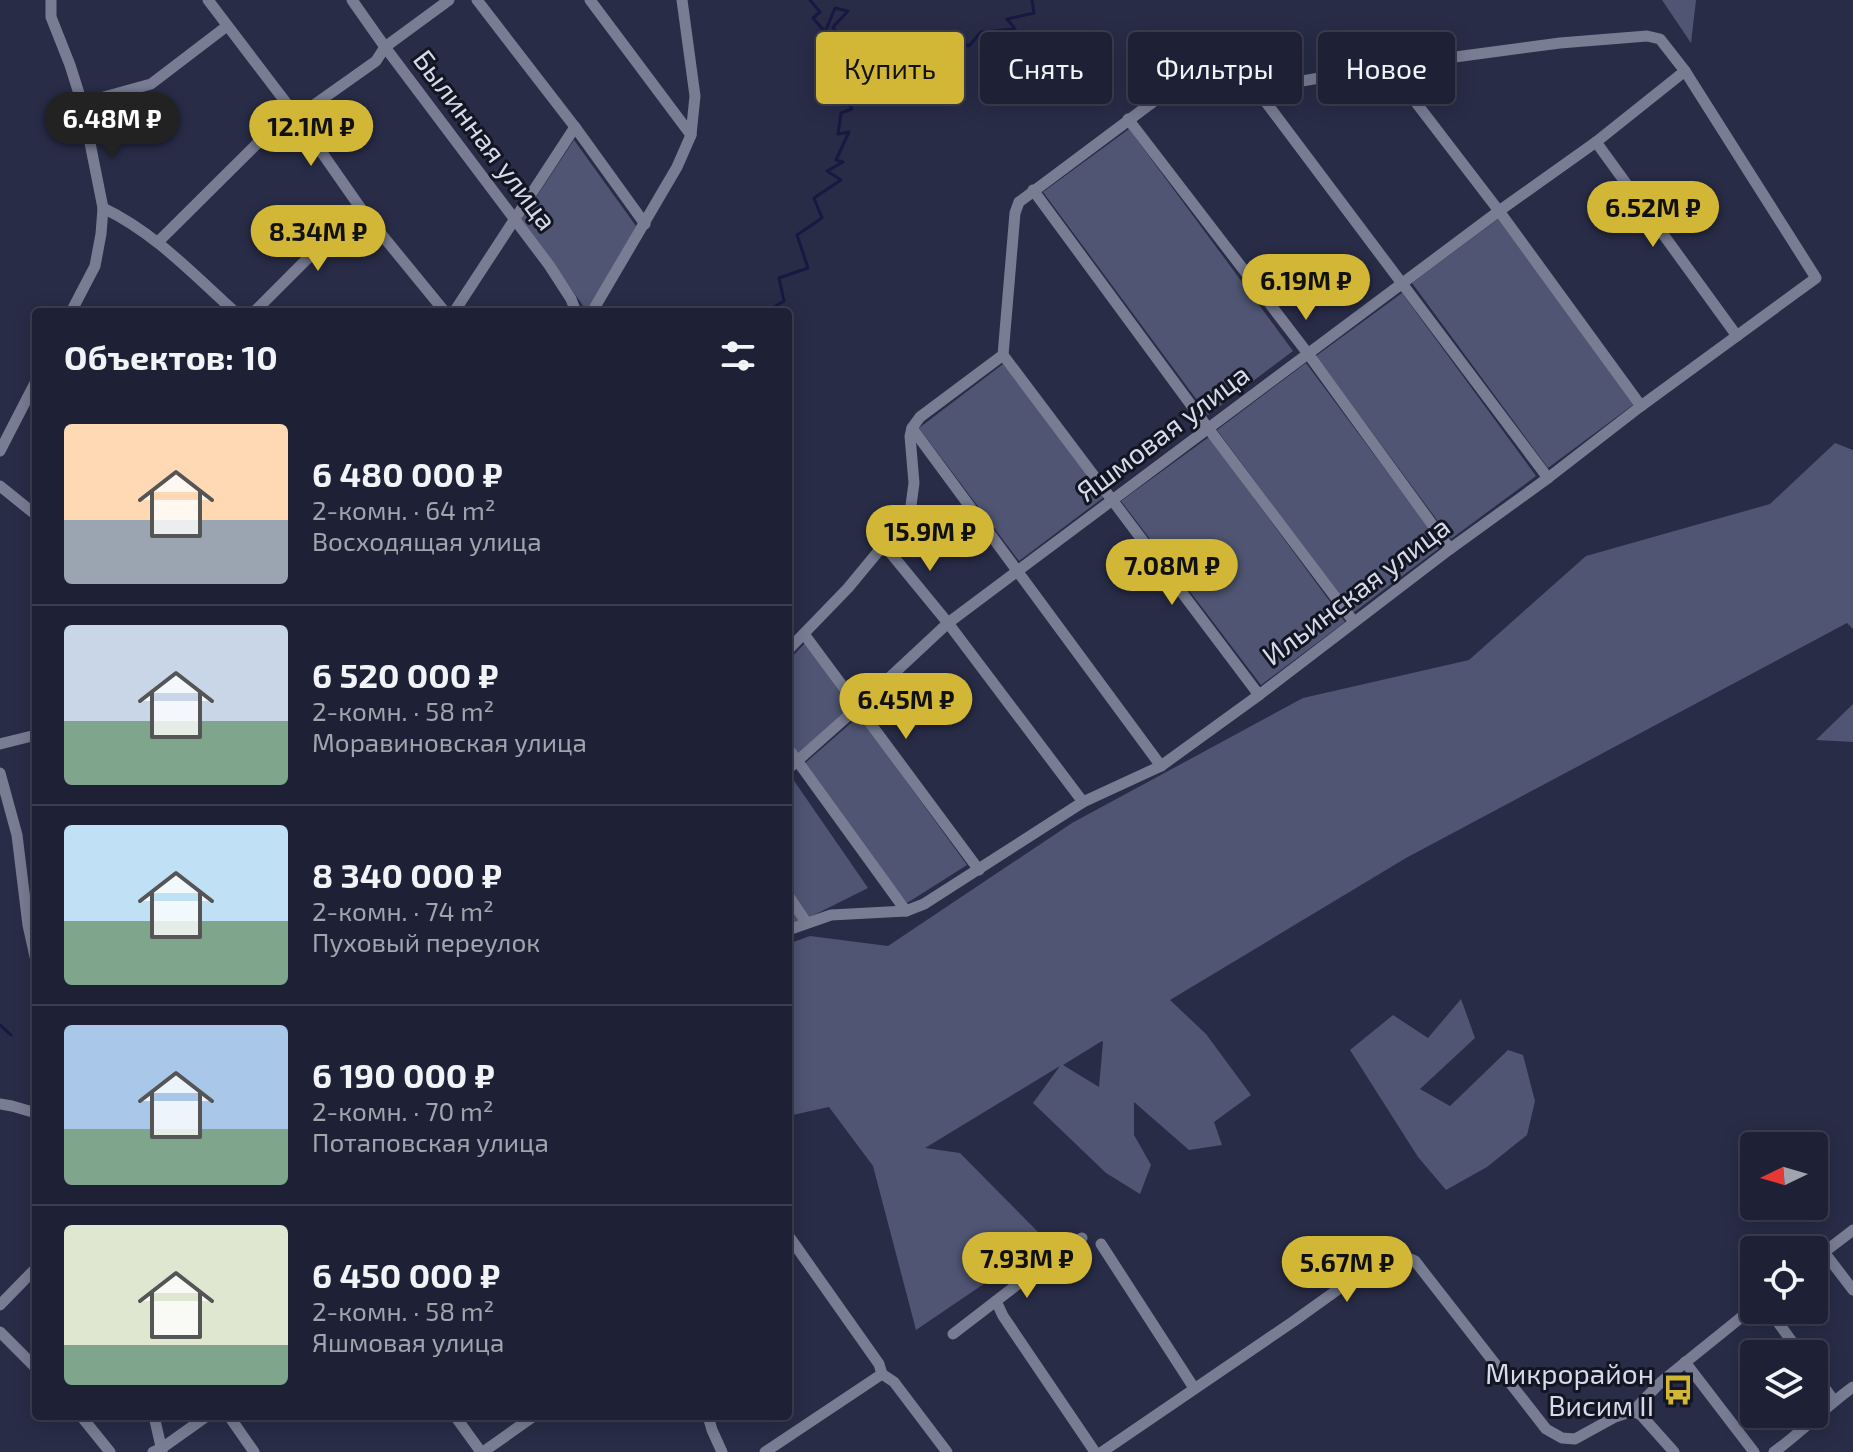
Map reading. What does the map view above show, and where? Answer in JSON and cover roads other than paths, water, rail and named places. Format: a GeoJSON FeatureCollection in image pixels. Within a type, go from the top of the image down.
{"type":"FeatureCollection","features":[{"type":"Feature","properties":{"kind":"street"},"geometry":{"type":"LineString","coordinates":[[51,0],[51,17],[82,103],[103,208],[95,266],[73,308]]}},
{"type":"Feature","properties":{"kind":"street"},"geometry":{"type":"LineString","coordinates":[[208,0],[297,117],[364,213],[442,308]]}},
{"type":"Feature","properties":{"kind":"street","name":"Былинная улица"},"geometry":{"type":"LineString","coordinates":[[352,0],[549,265],[574,308]]}},
{"type":"Feature","properties":{"kind":"street"},"geometry":{"type":"LineString","coordinates":[[158,242],[273,128],[297,117],[376,61],[385,47],[449,0]]}},
{"type":"Feature","properties":{"kind":"street"},"geometry":{"type":"LineString","coordinates":[[477,0],[645,224]]}},
{"type":"Feature","properties":{"kind":"street"},"geometry":{"type":"LineString","coordinates":[[590,0],[691,135]]}},
{"type":"Feature","properties":{"kind":"street"},"geometry":{"type":"LineString","coordinates":[[594,308],[677,167],[691,135],[695,96],[682,0]]}},
{"type":"Feature","properties":{"kind":"street"},"geometry":{"type":"LineString","coordinates":[[82,103],[151,84],[227,26]]}},
{"type":"Feature","properties":{"kind":"street"},"geometry":{"type":"LineString","coordinates":[[1455,57],[1560,43],[1647,36],[1660,39],[1685,71]]}},
{"type":"Feature","properties":{"kind":"street","name":"Яшмовая улица"},"geometry":{"type":"LineString","coordinates":[[793,766],[948,623],[1499,211],[1596,142],[1685,71]]}},
{"type":"Feature","properties":{"kind":"street","name":"Ильинская улица"},"geometry":{"type":"LineString","coordinates":[[906,911],[924,904],[1083,802],[1161,766],[1816,278],[1685,71]]}},
{"type":"Feature","properties":{"kind":"street"},"geometry":{"type":"LineString","coordinates":[[1150,104],[1019,202],[1015,213],[1003,355],[1259,695]]}},
{"type":"Feature","properties":{"kind":"street"},"geometry":{"type":"LineString","coordinates":[[1267,104],[1548,478]]}},
{"type":"Feature","properties":{"kind":"street"},"geometry":{"type":"LineString","coordinates":[[1417,104],[1641,406]]}},
{"type":"Feature","properties":{"kind":"street"},"geometry":{"type":"LineString","coordinates":[[1128,119],[1309,355],[1450,549]]}},
{"type":"Feature","properties":{"kind":"street"},"geometry":{"type":"LineString","coordinates":[[457,308],[575,127]]}},
{"type":"Feature","properties":{"kind":"street"},"geometry":{"type":"LineString","coordinates":[[1596,142],[1737,336]]}},
{"type":"Feature","properties":{"kind":"street"},"geometry":{"type":"LineString","coordinates":[[1033,190],[1354,622]]}},
{"type":"Feature","properties":{"kind":"street"},"geometry":{"type":"LineString","coordinates":[[103,208],[121,216],[158,242],[231,308]]}},
{"type":"Feature","properties":{"kind":"street"},"geometry":{"type":"LineString","coordinates":[[258,308],[306,260],[364,213]]}},
{"type":"Feature","properties":{"kind":"street"},"geometry":{"type":"LineString","coordinates":[[792,646],[848,588],[910,513],[914,495],[912,428],[920,417],[1003,355]]}},
{"type":"Feature","properties":{"kind":"street"},"geometry":{"type":"LineString","coordinates":[[0,451],[32,389]]}},
{"type":"Feature","properties":{"kind":"street"},"geometry":{"type":"LineString","coordinates":[[912,428],[1161,766]]}},
{"type":"Feature","properties":{"kind":"street"},"geometry":{"type":"LineString","coordinates":[[0,486],[32,512]]}},
{"type":"Feature","properties":{"kind":"street"},"geometry":{"type":"LineString","coordinates":[[884,545],[948,623],[1083,802]]}},
{"type":"Feature","properties":{"kind":"street"},"geometry":{"type":"LineString","coordinates":[[804,634],[979,870]]}},
{"type":"Feature","properties":{"kind":"street"},"geometry":{"type":"LineString","coordinates":[[0,744],[32,736]]}},
{"type":"Feature","properties":{"kind":"street"},"geometry":{"type":"LineString","coordinates":[[793,766],[906,911]]}},
{"type":"Feature","properties":{"kind":"street"},"geometry":{"type":"LineString","coordinates":[[0,773],[17,835],[32,943]]}},
{"type":"Feature","properties":{"kind":"street"},"geometry":{"type":"LineString","coordinates":[[792,901],[806,922]]}},
{"type":"Feature","properties":{"kind":"street"},"geometry":{"type":"LineString","coordinates":[[792,928],[831,915],[906,911]]}},
{"type":"Feature","properties":{"kind":"street"},"geometry":{"type":"LineString","coordinates":[[0,1104],[32,1112]]}},
{"type":"Feature","properties":{"kind":"street"},"geometry":{"type":"LineString","coordinates":[[1828,1249],[1853,1230]]}},
{"type":"Feature","properties":{"kind":"street"},"geometry":{"type":"LineString","coordinates":[[953,1334],[1082,1238]]}},
{"type":"Feature","properties":{"kind":"street"},"geometry":{"type":"LineString","coordinates":[[1101,1244],[1194,1388]]}},
{"type":"Feature","properties":{"kind":"street"},"geometry":{"type":"LineString","coordinates":[[792,1250],[879,1364],[882,1374],[894,1382],[947,1452]]}},
{"type":"Feature","properties":{"kind":"street"},"geometry":{"type":"LineString","coordinates":[[1102,1452],[1383,1257],[1405,1256],[1415,1261],[1546,1429],[1562,1438],[1575,1439],[1615,1417],[1633,1411],[1661,1382],[1740,1318]]}},
{"type":"Feature","properties":{"kind":"street"},"geometry":{"type":"LineString","coordinates":[[1828,1257],[1853,1290]]}},
{"type":"Feature","properties":{"kind":"street"},"geometry":{"type":"LineString","coordinates":[[0,1305],[32,1272]]}},
{"type":"Feature","properties":{"kind":"street"},"geometry":{"type":"LineString","coordinates":[[996,1301],[1095,1452]]}},
{"type":"Feature","properties":{"kind":"street"},"geometry":{"type":"LineString","coordinates":[[0,1332],[32,1364]]}},
{"type":"Feature","properties":{"kind":"street"},"geometry":{"type":"LineString","coordinates":[[1685,1362],[1754,1452]]}},
{"type":"Feature","properties":{"kind":"street"},"geometry":{"type":"LineString","coordinates":[[765,1452],[882,1374]]}},
{"type":"Feature","properties":{"kind":"street"},"geometry":{"type":"LineString","coordinates":[[1774,1452],[1853,1387]]}},
{"type":"Feature","properties":{"kind":"street"},"geometry":{"type":"LineString","coordinates":[[1828,1393],[1834,1401]]}},
{"type":"Feature","properties":{"kind":"street"},"geometry":{"type":"LineString","coordinates":[[1633,1411],[1641,1415],[1674,1452]]}},
{"type":"Feature","properties":{"kind":"street"},"geometry":{"type":"LineString","coordinates":[[84,1420],[110,1452]]}},
{"type":"Feature","properties":{"kind":"street"},"geometry":{"type":"LineString","coordinates":[[155,1420],[159,1451],[202,1420]]}},
{"type":"Feature","properties":{"kind":"street"},"geometry":{"type":"LineString","coordinates":[[232,1420],[254,1452]]}},
{"type":"Feature","properties":{"kind":"street"},"geometry":{"type":"LineString","coordinates":[[458,1420],[482,1452],[528,1420]]}},
{"type":"Feature","properties":{"kind":"street"},"geometry":{"type":"LineString","coordinates":[[710,1420],[722,1452]]}},
{"type":"Feature","properties":{"kind":"waterway"},"geometry":{"type":"LineString","coordinates":[[773,308],[784,301],[779,278],[808,268],[797,235],[822,218],[814,198],[841,180],[827,171],[843,162],[836,160],[849,132],[838,134],[841,113],[852,109],[835,81],[854,77],[866,90],[880,78],[860,58],[844,63],[845,48],[833,27],[848,11],[835,8],[825,32],[813,18],[820,12],[810,0]]}},
{"type":"Feature","properties":{"kind":"waterway"},"geometry":{"type":"LineString","coordinates":[[964,44],[969,46],[981,32],[1015,29],[1007,19],[1034,13],[1032,0]]}},
{"type":"Feature","properties":{"kind":"waterway"},"geometry":{"type":"LineString","coordinates":[[0,1025],[11,1035]]}},
{"type":"Feature","properties":{"kind":"place","name":"Микрорайон Висим II"},"geometry":{"type":"Point","coordinates":[1678,1390]}}]}
